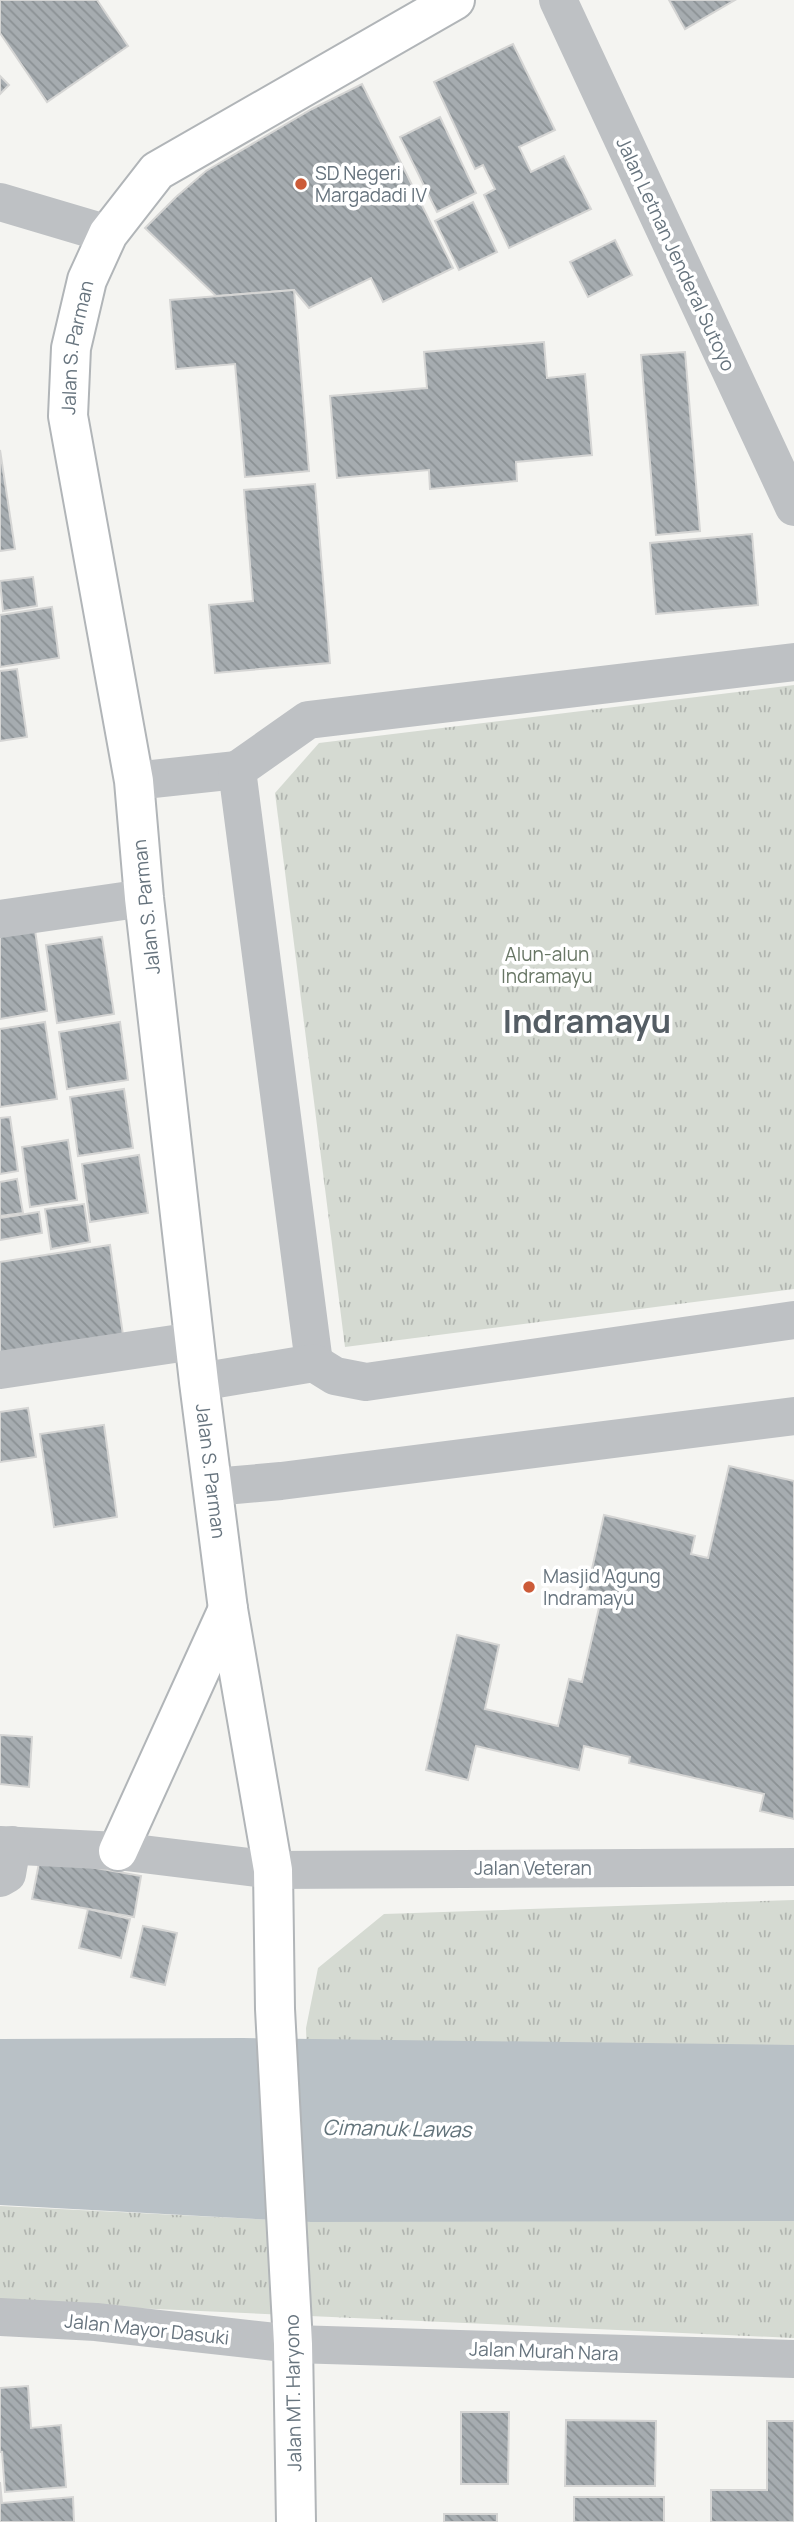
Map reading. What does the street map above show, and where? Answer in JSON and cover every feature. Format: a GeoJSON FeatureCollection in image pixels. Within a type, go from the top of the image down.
{"type":"FeatureCollection","features":[{"type":"Feature","properties":{"kind":"main road","name":"Jalan S. Parman"},"geometry":{"type":"LineString","coordinates":[[275,2008],[273,1870],[228,1609],[199,1382],[144,898],[134,781],[68,416],[71,348],[87,280],[108,234],[157,171],[455,0]]}},
{"type":"Feature","properties":{"kind":"main road"},"geometry":{"type":"LineString","coordinates":[[118,1852],[228,1609]]}},
{"type":"Feature","properties":{"kind":"main road","name":"Jalan MT. Haryono"},"geometry":{"type":"LineString","coordinates":[[275,2008],[293,2344],[296,2522]]}},
{"type":"Feature","properties":{"kind":"street","name":"Jalan Letnan Jenderal Sutoyo"},"geometry":{"type":"LineString","coordinates":[[558,0],[794,507]]}},
{"type":"Feature","properties":{"kind":"street"},"geometry":{"type":"LineString","coordinates":[[0,202],[108,234]]}},
{"type":"Feature","properties":{"kind":"street"},"geometry":{"type":"LineString","coordinates":[[134,781],[237,770],[308,720],[794,662]]}},
{"type":"Feature","properties":{"kind":"street"},"geometry":{"type":"LineString","coordinates":[[237,770],[314,1363]]}},
{"type":"Feature","properties":{"kind":"street"},"geometry":{"type":"LineString","coordinates":[[0,919],[144,898]]}},
{"type":"Feature","properties":{"kind":"street"},"geometry":{"type":"LineString","coordinates":[[199,1382],[314,1363],[335,1376],[366,1382],[794,1320]]}},
{"type":"Feature","properties":{"kind":"street"},"geometry":{"type":"LineString","coordinates":[[0,1370],[194,1341]]}},
{"type":"Feature","properties":{"kind":"street"},"geometry":{"type":"LineString","coordinates":[[213,1487],[281,1481],[794,1416]]}},
{"type":"Feature","properties":{"kind":"street","name":"Jalan Veteran"},"geometry":{"type":"LineString","coordinates":[[4,1856],[118,1852],[273,1870],[794,1867]]}},
{"type":"Feature","properties":{"kind":"street","name":"Jalan Mayor Dasuki"},"geometry":{"type":"LineString","coordinates":[[0,2317],[96,2322],[293,2344]]}},
{"type":"Feature","properties":{"kind":"street","name":"Jalan Murah Nara"},"geometry":{"type":"LineString","coordinates":[[293,2344],[794,2359]]}},
{"type":"Feature","properties":{"kind":"green space","name":"Alun-alun Indramayu"},"geometry":{"type":"Polygon","coordinates":[[[794,685],[794,1289],[345,1347],[275,793],[319,743],[794,685]]]}},
{"type":"Feature","properties":{"kind":"green space"},"geometry":{"type":"Polygon","coordinates":[[[794,1900],[794,2338],[0,2302],[0,2206],[313,2222],[306,2028],[318,1968],[384,1914],[794,1900]]]}},
{"type":"Feature","properties":{"kind":"water","name":"Cimanuk Lawas"},"geometry":{"type":"Polygon","coordinates":[[[243,2038],[794,2045],[794,2221],[311,2222],[0,2205],[0,2039],[243,2038]]]}},
{"type":"Feature","properties":{"kind":"building"},"geometry":{"type":"Polygon","coordinates":[[[0,0],[97,0],[128,46],[47,102],[0,33],[0,0]]]}},
{"type":"Feature","properties":{"kind":"building"},"geometry":{"type":"Polygon","coordinates":[[[669,0],[735,0],[685,29],[669,0]]]}},
{"type":"Feature","properties":{"kind":"building"},"geometry":{"type":"Polygon","coordinates":[[[513,44],[555,130],[519,147],[531,172],[564,156],[591,209],[509,248],[484,195],[495,189],[483,165],[475,169],[434,82],[513,44]]]}},
{"type":"Feature","properties":{"kind":"building"},"geometry":{"type":"Polygon","coordinates":[[[0,76],[9,85],[0,94],[0,76]]]}},
{"type":"Feature","properties":{"kind":"building","name":"SD Negeri Margadadi IV"},"geometry":{"type":"Polygon","coordinates":[[[362,84],[453,268],[383,302],[371,278],[309,308],[294,290],[216,296],[145,228],[206,171],[312,109],[362,84]]]}},
{"type":"Feature","properties":{"kind":"building"},"geometry":{"type":"Polygon","coordinates":[[[440,117],[476,193],[437,212],[400,137],[440,117]]]}},
{"type":"Feature","properties":{"kind":"building"},"geometry":{"type":"Polygon","coordinates":[[[473,202],[497,252],[459,270],[435,221],[473,202]]]}},
{"type":"Feature","properties":{"kind":"building"},"geometry":{"type":"Polygon","coordinates":[[[615,240],[632,275],[588,297],[570,262],[615,240]]]}},
{"type":"Feature","properties":{"kind":"building"},"geometry":{"type":"Polygon","coordinates":[[[294,290],[309,471],[245,477],[235,364],[176,369],[170,300],[294,290]]]}},
{"type":"Feature","properties":{"kind":"building"},"geometry":{"type":"Polygon","coordinates":[[[544,342],[547,378],[585,374],[592,455],[516,462],[517,481],[430,489],[429,470],[337,478],[330,396],[427,388],[424,352],[544,342]]]}},
{"type":"Feature","properties":{"kind":"building"},"geometry":{"type":"Polygon","coordinates":[[[685,352],[700,531],[656,535],[641,355],[685,352]]]}},
{"type":"Feature","properties":{"kind":"building"},"geometry":{"type":"Polygon","coordinates":[[[0,450],[15,549],[0,551],[0,450]]]}},
{"type":"Feature","properties":{"kind":"building"},"geometry":{"type":"Polygon","coordinates":[[[315,484],[330,663],[215,673],[209,605],[253,601],[244,490],[315,484]]]}},
{"type":"Feature","properties":{"kind":"building"},"geometry":{"type":"Polygon","coordinates":[[[752,534],[758,605],[656,614],[650,543],[752,534]]]}},
{"type":"Feature","properties":{"kind":"building"},"geometry":{"type":"Polygon","coordinates":[[[33,577],[37,606],[3,611],[0,581],[33,577]]]}},
{"type":"Feature","properties":{"kind":"building"},"geometry":{"type":"Polygon","coordinates":[[[52,607],[59,658],[0,667],[0,615],[52,607]]]}},
{"type":"Feature","properties":{"kind":"building"},"geometry":{"type":"Polygon","coordinates":[[[17,669],[27,737],[0,741],[0,671],[17,669]]]}},
{"type":"Feature","properties":{"kind":"building"},"geometry":{"type":"Polygon","coordinates":[[[35,930],[47,1011],[0,1019],[0,936],[35,930]]]}},
{"type":"Feature","properties":{"kind":"building"},"geometry":{"type":"Polygon","coordinates":[[[102,937],[114,1014],[57,1023],[46,945],[102,937]]]}},
{"type":"Feature","properties":{"kind":"building"},"geometry":{"type":"Polygon","coordinates":[[[45,1022],[57,1099],[0,1107],[0,1029],[45,1022]]]}},
{"type":"Feature","properties":{"kind":"building"},"geometry":{"type":"Polygon","coordinates":[[[120,1022],[128,1080],[67,1089],[59,1032],[120,1022]]]}},
{"type":"Feature","properties":{"kind":"building"},"geometry":{"type":"Polygon","coordinates":[[[124,1089],[133,1148],[78,1156],[70,1097],[124,1089]]]}},
{"type":"Feature","properties":{"kind":"building"},"geometry":{"type":"Polygon","coordinates":[[[10,1117],[18,1171],[0,1174],[0,1118],[10,1117]]]}},
{"type":"Feature","properties":{"kind":"building"},"geometry":{"type":"Polygon","coordinates":[[[68,1140],[77,1200],[30,1207],[22,1147],[68,1140]]]}},
{"type":"Feature","properties":{"kind":"building"},"geometry":{"type":"Polygon","coordinates":[[[139,1155],[148,1213],[90,1222],[82,1164],[139,1155]]]}},
{"type":"Feature","properties":{"kind":"building"},"geometry":{"type":"Polygon","coordinates":[[[17,1179],[23,1213],[0,1216],[0,1182],[17,1179]]]}},
{"type":"Feature","properties":{"kind":"building"},"geometry":{"type":"Polygon","coordinates":[[[84,1204],[90,1242],[51,1249],[45,1209],[84,1204]]]}},
{"type":"Feature","properties":{"kind":"building"},"geometry":{"type":"Polygon","coordinates":[[[39,1212],[42,1233],[0,1240],[0,1218],[39,1212]]]}},
{"type":"Feature","properties":{"kind":"building"},"geometry":{"type":"Polygon","coordinates":[[[110,1245],[123,1335],[0,1354],[0,1262],[110,1245]]]}},
{"type":"Feature","properties":{"kind":"building"},"geometry":{"type":"Polygon","coordinates":[[[28,1408],[36,1457],[0,1462],[0,1412],[28,1408]]]}},
{"type":"Feature","properties":{"kind":"building"},"geometry":{"type":"Polygon","coordinates":[[[104,1425],[117,1517],[54,1527],[40,1434],[104,1425]]]}},
{"type":"Feature","properties":{"kind":"building"},"geometry":{"type":"Polygon","coordinates":[[[729,1466],[794,1481],[794,1819],[760,1811],[764,1794],[629,1763],[630,1757],[584,1746],[579,1770],[476,1746],[468,1780],[426,1770],[457,1635],[499,1645],[485,1709],[558,1726],[569,1679],[582,1682],[601,1599],[586,1596],[604,1515],[695,1536],[691,1554],[708,1558],[729,1466]]]}},
{"type":"Feature","properties":{"kind":"building"},"geometry":{"type":"Polygon","coordinates":[[[0,1735],[32,1737],[29,1787],[0,1784],[0,1735]]]}},
{"type":"Feature","properties":{"kind":"building"},"geometry":{"type":"Polygon","coordinates":[[[40,1858],[141,1876],[134,1917],[32,1899],[40,1858]]]}},
{"type":"Feature","properties":{"kind":"building"},"geometry":{"type":"Polygon","coordinates":[[[88,1909],[130,1919],[121,1958],[79,1948],[88,1909]]]}},
{"type":"Feature","properties":{"kind":"building"},"geometry":{"type":"Polygon","coordinates":[[[143,1926],[177,1933],[165,1985],[131,1977],[143,1926]]]}},
{"type":"Feature","properties":{"kind":"building"},"geometry":{"type":"Polygon","coordinates":[[[28,2386],[31,2428],[61,2425],[66,2487],[5,2492],[0,2452],[0,2388],[28,2386]]]}},
{"type":"Feature","properties":{"kind":"building"},"geometry":{"type":"Polygon","coordinates":[[[461,2412],[509,2412],[508,2484],[461,2484],[461,2412]]]}},
{"type":"Feature","properties":{"kind":"building"},"geometry":{"type":"Polygon","coordinates":[[[566,2420],[656,2421],[655,2486],[565,2486],[566,2420]]]}},
{"type":"Feature","properties":{"kind":"building"},"geometry":{"type":"Polygon","coordinates":[[[767,2421],[794,2421],[794,2522],[711,2522],[711,2490],[767,2490],[767,2421]]]}},
{"type":"Feature","properties":{"kind":"building"},"geometry":{"type":"Polygon","coordinates":[[[0,2482],[2,2503],[73,2497],[74,2522],[0,2522],[0,2482]]]}},
{"type":"Feature","properties":{"kind":"building"},"geometry":{"type":"Polygon","coordinates":[[[574,2497],[664,2497],[664,2522],[574,2522],[574,2497]]]}},
{"type":"Feature","properties":{"kind":"building"},"geometry":{"type":"Polygon","coordinates":[[[444,2514],[497,2514],[497,2522],[444,2522],[444,2514]]]}},
{"type":"Feature","properties":{"kind":"place","name":"SD Negeri Margadadi IV"},"geometry":{"type":"Point","coordinates":[301,184]}},
{"type":"Feature","properties":{"kind":"place","name":"Masjid Agung Indramayu"},"geometry":{"type":"Point","coordinates":[529,1587]}},
{"type":"Feature","properties":{"kind":"district","name":"Indramayu"},"geometry":{"type":"Point","coordinates":[587,1020]}}]}
